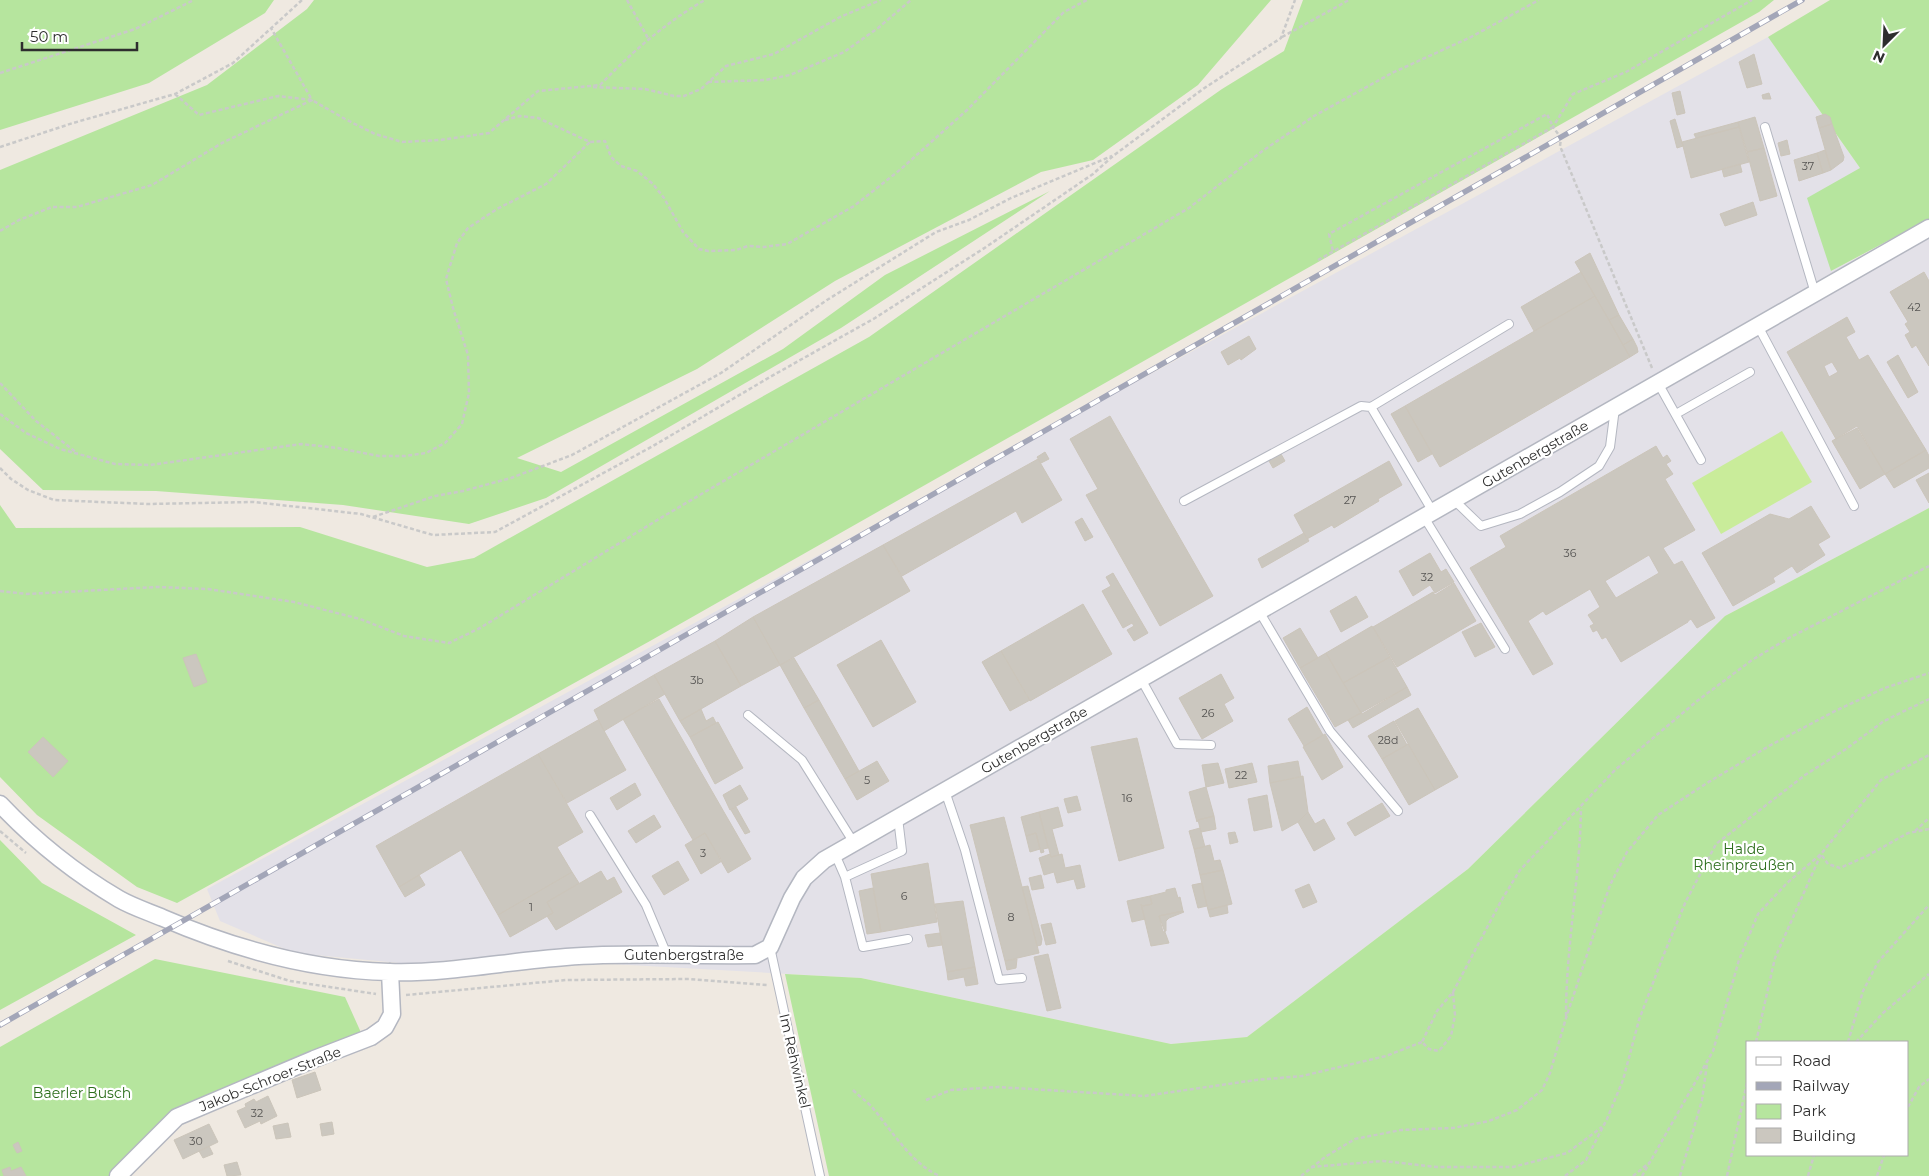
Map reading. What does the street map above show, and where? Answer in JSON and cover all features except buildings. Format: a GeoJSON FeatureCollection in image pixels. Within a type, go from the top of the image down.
{"type":"FeatureCollection","features":[{"type":"Feature","properties":{"kind":"street","name":"Gutenbergstraße"},"geometry":{"type":"LineString","coordinates":[[0,804],[24,829],[70,867],[120,900],[205,936],[264,954],[312,965],[390,972],[438,970],[567,956],[755,955],[770,947],[792,898],[804,878],[824,860],[1929,228]]}},
{"type":"Feature","properties":{"kind":"street","name":"Jakob-Schroer-Straße"},"geometry":{"type":"LineString","coordinates":[[118,1176],[177,1117],[314,1059],[371,1038],[385,1027],[392,1014],[390,972]]}},
{"type":"Feature","properties":{"kind":"lane"},"geometry":{"type":"LineString","coordinates":[[1765,127],[1815,293]]}},
{"type":"Feature","properties":{"kind":"lane"},"geometry":{"type":"LineString","coordinates":[[1184,501],[1361,406],[1372,407],[1509,324]]}},
{"type":"Feature","properties":{"kind":"lane"},"geometry":{"type":"LineString","coordinates":[[1758,326],[1854,506]]}},
{"type":"Feature","properties":{"kind":"lane"},"geometry":{"type":"LineString","coordinates":[[1676,414],[1750,372]]}},
{"type":"Feature","properties":{"kind":"lane"},"geometry":{"type":"LineString","coordinates":[[1658,383],[1701,460]]}},
{"type":"Feature","properties":{"kind":"lane"},"geometry":{"type":"LineString","coordinates":[[1372,407],[1428,515],[1506,649]]}},
{"type":"Feature","properties":{"kind":"lane"},"geometry":{"type":"LineString","coordinates":[[1454,500],[1481,526],[1520,514],[1560,492],[1598,466],[1610,447],[1615,408]]}},
{"type":"Feature","properties":{"kind":"lane"},"geometry":{"type":"LineString","coordinates":[[1259,611],[1330,731],[1398,811]]}},
{"type":"Feature","properties":{"kind":"lane"},"geometry":{"type":"LineString","coordinates":[[1141,679],[1177,744],[1211,745]]}},
{"type":"Feature","properties":{"kind":"lane"},"geometry":{"type":"LineString","coordinates":[[748,715],[802,760],[854,843]]}},
{"type":"Feature","properties":{"kind":"lane"},"geometry":{"type":"LineString","coordinates":[[946,791],[965,850],[999,980],[1022,978]]}},
{"type":"Feature","properties":{"kind":"lane"},"geometry":{"type":"LineString","coordinates":[[590,814],[646,905],[667,955]]}},
{"type":"Feature","properties":{"kind":"lane"},"geometry":{"type":"LineString","coordinates":[[845,877],[902,852],[898,818]]}},
{"type":"Feature","properties":{"kind":"lane"},"geometry":{"type":"LineString","coordinates":[[835,854],[845,877],[863,947],[908,939]]}},
{"type":"Feature","properties":{"kind":"lane","name":"Im Rehwinkel"},"geometry":{"type":"LineString","coordinates":[[770,947],[820,1176]]}},
{"type":"Feature","properties":{"kind":"path"},"geometry":{"type":"LineString","coordinates":[[0,73],[135,29],[194,0]]}},
{"type":"Feature","properties":{"kind":"path"},"geometry":{"type":"LineString","coordinates":[[0,147],[73,123],[175,94],[233,63],[302,0]]}},
{"type":"Feature","properties":{"kind":"path"},"geometry":{"type":"LineString","coordinates":[[627,0],[649,40]]}},
{"type":"Feature","properties":{"kind":"path"},"geometry":{"type":"LineString","coordinates":[[175,94],[200,116],[278,96],[312,100],[375,134],[402,142],[440,140],[489,133],[538,91],[600,85],[624,60],[686,11],[705,0]]}},
{"type":"Feature","properties":{"kind":"path"},"geometry":{"type":"LineString","coordinates":[[583,87],[645,89],[674,96],[684,96],[700,89],[726,66],[774,54],[840,17],[881,0]]}},
{"type":"Feature","properties":{"kind":"path"},"geometry":{"type":"LineString","coordinates":[[708,82],[765,80],[790,75],[844,52],[878,28],[911,0]]}},
{"type":"Feature","properties":{"kind":"path"},"geometry":{"type":"LineString","coordinates":[[505,120],[520,116],[538,118],[590,142],[605,141],[611,157],[621,166],[637,171],[653,184],[664,198],[683,232],[699,250],[708,252],[736,250],[748,246],[764,247],[787,244],[854,206],[901,169],[967,110],[1064,12],[1087,0]]}},
{"type":"Feature","properties":{"kind":"path"},"geometry":{"type":"LineString","coordinates":[[1281,38],[1295,0]]}},
{"type":"Feature","properties":{"kind":"path"},"geometry":{"type":"LineString","coordinates":[[0,468],[11,479],[28,490],[54,500],[148,504],[254,502],[361,514],[433,535],[495,532],[653,446],[875,318],[1003,236],[1093,174],[1113,156],[1203,89],[1281,38],[1349,0]]}},
{"type":"Feature","properties":{"kind":"path"},"geometry":{"type":"LineString","coordinates":[[0,591],[27,594],[157,588],[208,589],[294,602],[360,619],[404,636],[450,643],[480,628],[664,516],[1189,208],[1261,152],[1314,116],[1392,73],[1471,37],[1539,0]]}},
{"type":"Feature","properties":{"kind":"path"},"geometry":{"type":"LineString","coordinates":[[1318,260],[1553,127],[1573,94],[1626,72],[1752,0]]}},
{"type":"Feature","properties":{"kind":"path"},"geometry":{"type":"LineString","coordinates":[[271,28],[312,100]]}},
{"type":"Feature","properties":{"kind":"path"},"geometry":{"type":"LineString","coordinates":[[0,231],[19,220],[52,207],[77,208],[152,185],[222,143],[312,100]]}},
{"type":"Feature","properties":{"kind":"path"},"geometry":{"type":"LineString","coordinates":[[1333,251],[1329,234],[1547,114],[1561,138],[1560,146],[1658,383]]}},
{"type":"Feature","properties":{"kind":"path"},"geometry":{"type":"LineString","coordinates":[[0,414],[26,433],[60,449],[115,464],[150,465],[301,444],[338,448],[379,456],[405,456],[426,453],[445,443],[462,424],[469,393],[468,355],[446,279],[457,243],[468,228],[497,209],[546,184],[590,142]]}},
{"type":"Feature","properties":{"kind":"path"},"geometry":{"type":"LineString","coordinates":[[372,518],[435,496],[463,491],[511,478],[572,455],[721,373],[828,300],[936,232],[969,220],[1011,198],[1113,156]]}},
{"type":"Feature","properties":{"kind":"path"},"geometry":{"type":"LineString","coordinates":[[0,383],[36,421],[78,454]]}},
{"type":"Feature","properties":{"kind":"path"},"geometry":{"type":"LineString","coordinates":[[926,1100],[951,1090],[998,1086],[1144,1096],[1256,1080],[1302,1076],[1386,1056],[1422,1042],[1437,1011],[1453,992],[1501,901],[1520,870],[1581,808],[1615,770],[1697,701],[1752,660],[1787,639],[1929,566]]}},
{"type":"Feature","properties":{"kind":"path"},"geometry":{"type":"LineString","coordinates":[[1301,1176],[1310,1167],[1355,1139],[1400,1130],[1453,1128],[1489,1121],[1517,1110],[1542,1090],[1550,1073],[1610,885],[1628,852],[1658,815],[1706,783],[1769,746],[1828,715],[1885,688],[1929,673]]}},
{"type":"Feature","properties":{"kind":"path"},"geometry":{"type":"LineString","coordinates":[[1565,1176],[1586,1160],[1604,1126],[1624,1080],[1639,1020],[1662,959],[1686,901],[1716,844],[1805,775],[1846,749],[1884,721],[1929,699]]}},
{"type":"Feature","properties":{"kind":"path"},"geometry":{"type":"LineString","coordinates":[[1642,1176],[1713,1051],[1739,960],[1758,914],[1786,883],[1821,854],[1881,780],[1929,756]]}},
{"type":"Feature","properties":{"kind":"path"},"geometry":{"type":"LineString","coordinates":[[1566,1018],[1570,939],[1581,808]]}},
{"type":"Feature","properties":{"kind":"path"},"geometry":{"type":"LineString","coordinates":[[1914,832],[1929,818]]}},
{"type":"Feature","properties":{"kind":"path"},"geometry":{"type":"LineString","coordinates":[[1821,854],[1828,864],[1840,868],[1867,856],[1908,833],[1929,829]]}},
{"type":"Feature","properties":{"kind":"path"},"geometry":{"type":"LineString","coordinates":[[1756,1041],[1775,958],[1821,854]]}},
{"type":"Feature","properties":{"kind":"path"},"geometry":{"type":"LineString","coordinates":[[1848,1041],[1863,991],[1878,962],[1929,905]]}},
{"type":"Feature","properties":{"kind":"path"},"geometry":{"type":"LineString","coordinates":[[1857,1041],[1883,1013],[1929,974]]}},
{"type":"Feature","properties":{"kind":"path"},"geometry":{"type":"LineString","coordinates":[[1422,1042],[1429,1049],[1439,1052],[1451,1036],[1456,1015],[1453,992]]}},
{"type":"Feature","properties":{"kind":"path"},"geometry":{"type":"LineString","coordinates":[[1680,1176],[1702,1100],[1707,1062]]}},
{"type":"Feature","properties":{"kind":"path"},"geometry":{"type":"LineString","coordinates":[[1909,1105],[1919,1087],[1929,1079]]}},
{"type":"Feature","properties":{"kind":"path"},"geometry":{"type":"LineString","coordinates":[[1727,1176],[1746,1087]]}},
{"type":"Feature","properties":{"kind":"path"},"geometry":{"type":"LineString","coordinates":[[853,1090],[870,1106],[916,1159],[930,1171],[940,1176]]}},
{"type":"Feature","properties":{"kind":"path"},"geometry":{"type":"LineString","coordinates":[[1310,1167],[1383,1161],[1436,1167],[1513,1167],[1567,1153],[1604,1126]]}},
{"type":"Feature","properties":{"kind":"path"},"geometry":{"type":"LineString","coordinates":[[1808,1176],[1814,1156]]}},
{"type":"Feature","properties":{"kind":"path"},"geometry":{"type":"LineString","coordinates":[[1877,1176],[1884,1156]]}},
{"type":"Feature","properties":{"kind":"path"},"geometry":{"type":"LineString","coordinates":[[1633,1176],[1651,1161]]}},
{"type":"Feature","properties":{"kind":"shaded area"},"geometry":{"type":"Polygon","coordinates":[[[1768,37],[1860,168],[1831,271],[1929,221],[1929,508],[1725,616],[1468,869],[1247,1037],[1171,1044],[861,978],[484,957],[410,964],[294,953],[220,921],[207,889],[1768,37]]]}},
{"type":"Feature","properties":{"kind":"green space"},"geometry":{"type":"Polygon","coordinates":[[[0,0],[274,0],[265,13],[149,83],[0,130],[0,0]]]}},
{"type":"Feature","properties":{"kind":"green space"},"geometry":{"type":"Polygon","coordinates":[[[314,0],[1271,0],[1198,85],[1093,160],[1041,172],[835,281],[697,369],[517,458],[561,472],[783,349],[885,275],[1050,191],[841,328],[546,498],[469,524],[343,505],[156,491],[43,490],[0,449],[0,170],[207,85],[307,9],[314,0]]]}},
{"type":"Feature","properties":{"kind":"green space"},"geometry":{"type":"Polygon","coordinates":[[[1303,0],[1774,0],[1759,12],[650,641],[177,903],[137,887],[37,815],[0,777],[0,505],[16,528],[300,527],[427,567],[474,558],[869,337],[1222,89],[1284,51],[1303,0]]]}},
{"type":"Feature","properties":{"kind":"green space"},"geometry":{"type":"Polygon","coordinates":[[[1830,0],[1929,0],[1929,219],[1831,271],[1807,198],[1860,168],[1768,37],[1830,0]]]}},
{"type":"Feature","properties":{"kind":"green space"},"geometry":{"type":"Polygon","coordinates":[[[1782,431],[1812,482],[1721,534],[1692,483],[1782,431]]]}},
{"type":"Feature","properties":{"kind":"green space","name":"Halde Rheinpreußen"},"geometry":{"type":"Polygon","coordinates":[[[1929,508],[1929,1176],[829,1176],[785,974],[861,978],[1171,1044],[1247,1037],[1468,869],[1725,616],[1929,508]]]}},
{"type":"Feature","properties":{"kind":"green space"},"geometry":{"type":"Polygon","coordinates":[[[0,840],[42,883],[136,935],[0,1010],[0,840]]]}},
{"type":"Feature","properties":{"kind":"green space","name":"Baerler Busch"},"geometry":{"type":"Polygon","coordinates":[[[155,959],[345,997],[363,1037],[176,1114],[112,1176],[0,1176],[0,1047],[155,959]]]}},
{"type":"Feature","properties":{"kind":"railway"},"geometry":{"type":"LineString","coordinates":[[0,1025],[1802,0]]}}]}
